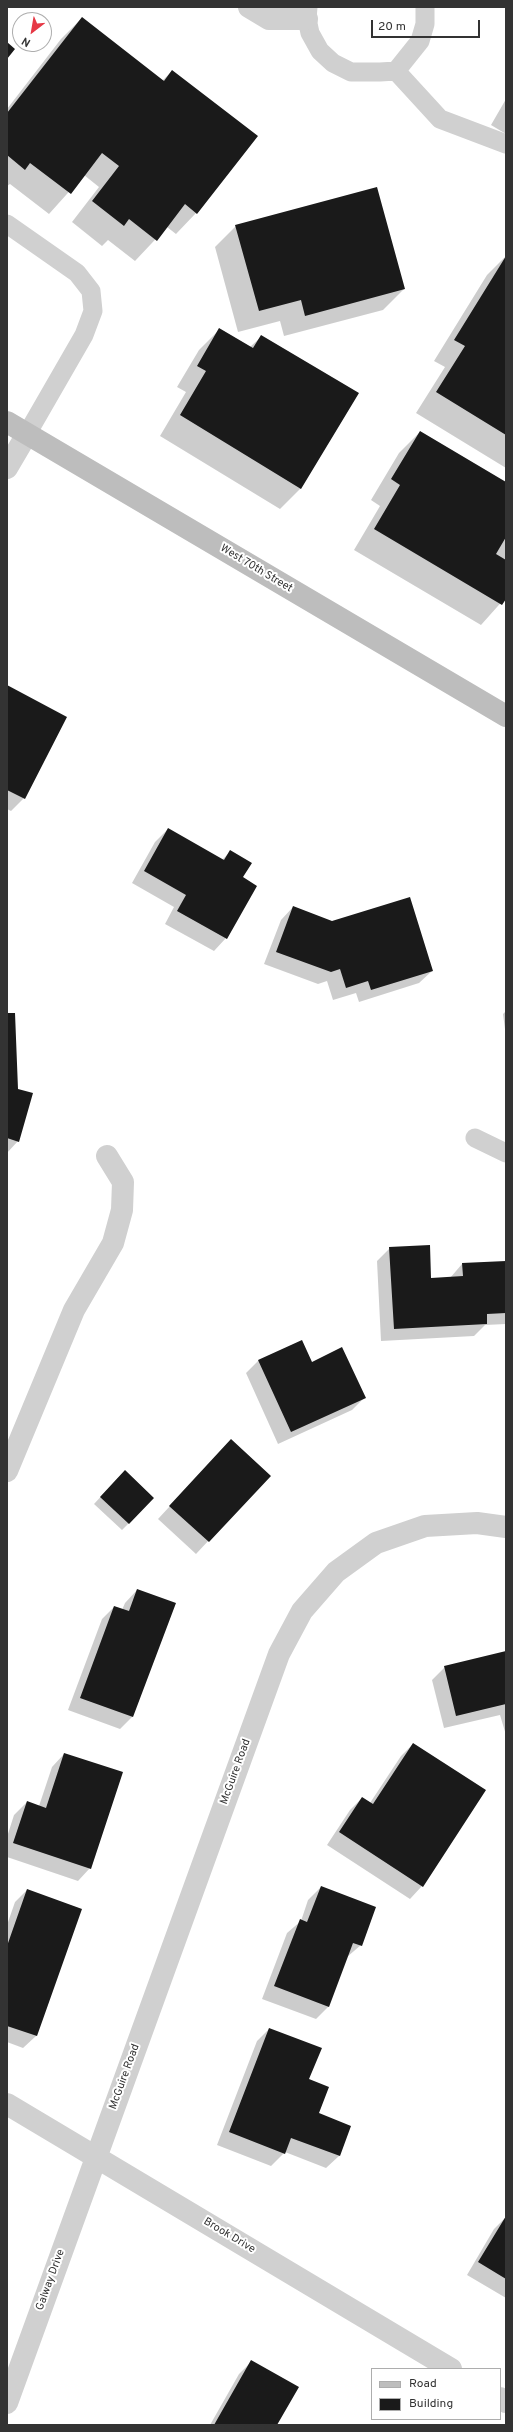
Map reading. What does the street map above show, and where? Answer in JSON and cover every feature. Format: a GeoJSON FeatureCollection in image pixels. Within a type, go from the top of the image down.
{"type":"FeatureCollection","features":[{"type":"Feature","properties":{"kind":"street"},"geometry":{"type":"LineString","coordinates":[[249,7],[269,19],[308,13]]}},
{"type":"Feature","properties":{"kind":"street","name":"West 70th Street"},"geometry":{"type":"LineString","coordinates":[[7,422],[506,716]]}},
{"type":"Feature","properties":{"kind":"street"},"geometry":{"type":"LineString","coordinates":[[7,468],[27,434]]}},
{"type":"Feature","properties":{"kind":"street"},"geometry":{"type":"LineString","coordinates":[[7,1471],[74,1310],[113,1243],[122,1210],[123,1182],[106,1156]]}},
{"type":"Feature","properties":{"kind":"street","name":"McGuire Road"},"geometry":{"type":"LineString","coordinates":[[96,2157],[279,1654],[302,1611],[336,1572],[376,1543],[425,1526],[477,1523],[506,1527]]}},
{"type":"Feature","properties":{"kind":"street","name":"Brook Drive"},"geometry":{"type":"LineString","coordinates":[[7,2104],[449,2368]]}},
{"type":"Feature","properties":{"kind":"street","name":"Galway Drive"},"geometry":{"type":"LineString","coordinates":[[7,2403],[96,2157]]}},
{"type":"Feature","properties":{"kind":"lane"},"geometry":{"type":"LineString","coordinates":[[396,71],[420,41],[425,24],[425,7]]}},
{"type":"Feature","properties":{"kind":"lane"},"geometry":{"type":"LineString","coordinates":[[308,13],[310,33],[320,51],[333,63],[351,72],[396,71],[440,119],[506,144]]}},
{"type":"Feature","properties":{"kind":"lane"},"geometry":{"type":"LineString","coordinates":[[7,224],[77,273],[92,291],[93,311],[84,335],[27,434]]}},
{"type":"Feature","properties":{"kind":"lane"},"geometry":{"type":"LineString","coordinates":[[476,1138],[506,1153]]}},
{"type":"Feature","properties":{"kind":"building"},"geometry":{"type":"Polygon","coordinates":[[[82,17],[164,81],[172,70],[258,136],[197,214],[185,204],[157,241],[129,219],[124,226],[92,201],[119,166],[102,153],[71,194],[30,163],[25,170],[7,155],[7,113],[82,17]]]}},
{"type":"Feature","properties":{"kind":"building"},"geometry":{"type":"Polygon","coordinates":[[[7,42],[12,46],[13,52],[7,59],[7,42]]]}},
{"type":"Feature","properties":{"kind":"building"},"geometry":{"type":"Polygon","coordinates":[[[377,187],[405,289],[305,316],[301,300],[259,311],[235,225],[377,187]]]}},
{"type":"Feature","properties":{"kind":"building"},"geometry":{"type":"Polygon","coordinates":[[[506,256],[506,435],[436,392],[465,346],[454,340],[506,256]]]}},
{"type":"Feature","properties":{"kind":"building"},"geometry":{"type":"Polygon","coordinates":[[[219,328],[253,348],[261,335],[359,393],[301,489],[180,415],[206,371],[197,366],[219,328]]]}},
{"type":"Feature","properties":{"kind":"building"},"geometry":{"type":"Polygon","coordinates":[[[420,431],[506,482],[506,537],[496,554],[506,560],[506,599],[502,605],[374,529],[400,485],[391,479],[420,431]]]}},
{"type":"Feature","properties":{"kind":"building"},"geometry":{"type":"Polygon","coordinates":[[[7,685],[67,717],[25,799],[7,790],[7,685]]]}},
{"type":"Feature","properties":{"kind":"building"},"geometry":{"type":"Polygon","coordinates":[[[168,828],[224,860],[230,850],[252,863],[243,877],[257,886],[227,939],[177,911],[186,895],[144,871],[168,828]]]}},
{"type":"Feature","properties":{"kind":"building"},"geometry":{"type":"Polygon","coordinates":[[[410,897],[433,971],[371,990],[368,981],[346,988],[340,969],[331,972],[276,952],[293,906],[332,921],[410,897]]]}},
{"type":"Feature","properties":{"kind":"building"},"geometry":{"type":"Polygon","coordinates":[[[7,1013],[15,1013],[18,1089],[33,1093],[19,1142],[7,1138],[7,1013]]]}},
{"type":"Feature","properties":{"kind":"building"},"geometry":{"type":"Polygon","coordinates":[[[430,1245],[431,1278],[463,1276],[462,1263],[506,1261],[506,1313],[487,1314],[487,1324],[394,1329],[389,1247],[430,1245]]]}},
{"type":"Feature","properties":{"kind":"building"},"geometry":{"type":"Polygon","coordinates":[[[302,1340],[312,1362],[342,1347],[366,1398],[291,1432],[258,1360],[302,1340]]]}},
{"type":"Feature","properties":{"kind":"building"},"geometry":{"type":"Polygon","coordinates":[[[231,1439],[271,1476],[209,1542],[169,1506],[231,1439]]]}},
{"type":"Feature","properties":{"kind":"building"},"geometry":{"type":"Polygon","coordinates":[[[125,1470],[154,1498],[129,1524],[100,1497],[125,1470]]]}},
{"type":"Feature","properties":{"kind":"building"},"geometry":{"type":"Polygon","coordinates":[[[137,1589],[176,1603],[133,1717],[80,1698],[114,1606],[129,1611],[137,1589]]]}},
{"type":"Feature","properties":{"kind":"building"},"geometry":{"type":"Polygon","coordinates":[[[506,1651],[506,1704],[456,1716],[444,1666],[506,1651]]]}},
{"type":"Feature","properties":{"kind":"building"},"geometry":{"type":"Polygon","coordinates":[[[413,1743],[486,1790],[423,1887],[339,1832],[362,1797],[373,1804],[413,1743]]]}},
{"type":"Feature","properties":{"kind":"building"},"geometry":{"type":"Polygon","coordinates":[[[64,1753],[123,1772],[91,1869],[13,1843],[27,1801],[46,1808],[64,1753]]]}},
{"type":"Feature","properties":{"kind":"building"},"geometry":{"type":"Polygon","coordinates":[[[321,1886],[376,1907],[362,1946],[353,1943],[329,2007],[274,1986],[300,1919],[307,1922],[321,1886]]]}},
{"type":"Feature","properties":{"kind":"building"},"geometry":{"type":"Polygon","coordinates":[[[27,1889],[82,1909],[37,2036],[7,2026],[7,1946],[27,1889]]]}},
{"type":"Feature","properties":{"kind":"building"},"geometry":{"type":"Polygon","coordinates":[[[269,2028],[322,2048],[309,2079],[329,2087],[319,2113],[351,2126],[340,2156],[291,2138],[285,2154],[229,2132],[269,2028]]]}},
{"type":"Feature","properties":{"kind":"building"},"geometry":{"type":"Polygon","coordinates":[[[506,2216],[506,2279],[478,2262],[506,2216]]]}},
{"type":"Feature","properties":{"kind":"building"},"geometry":{"type":"Polygon","coordinates":[[[251,2360],[299,2387],[277,2425],[214,2425],[251,2360]]]}}]}
